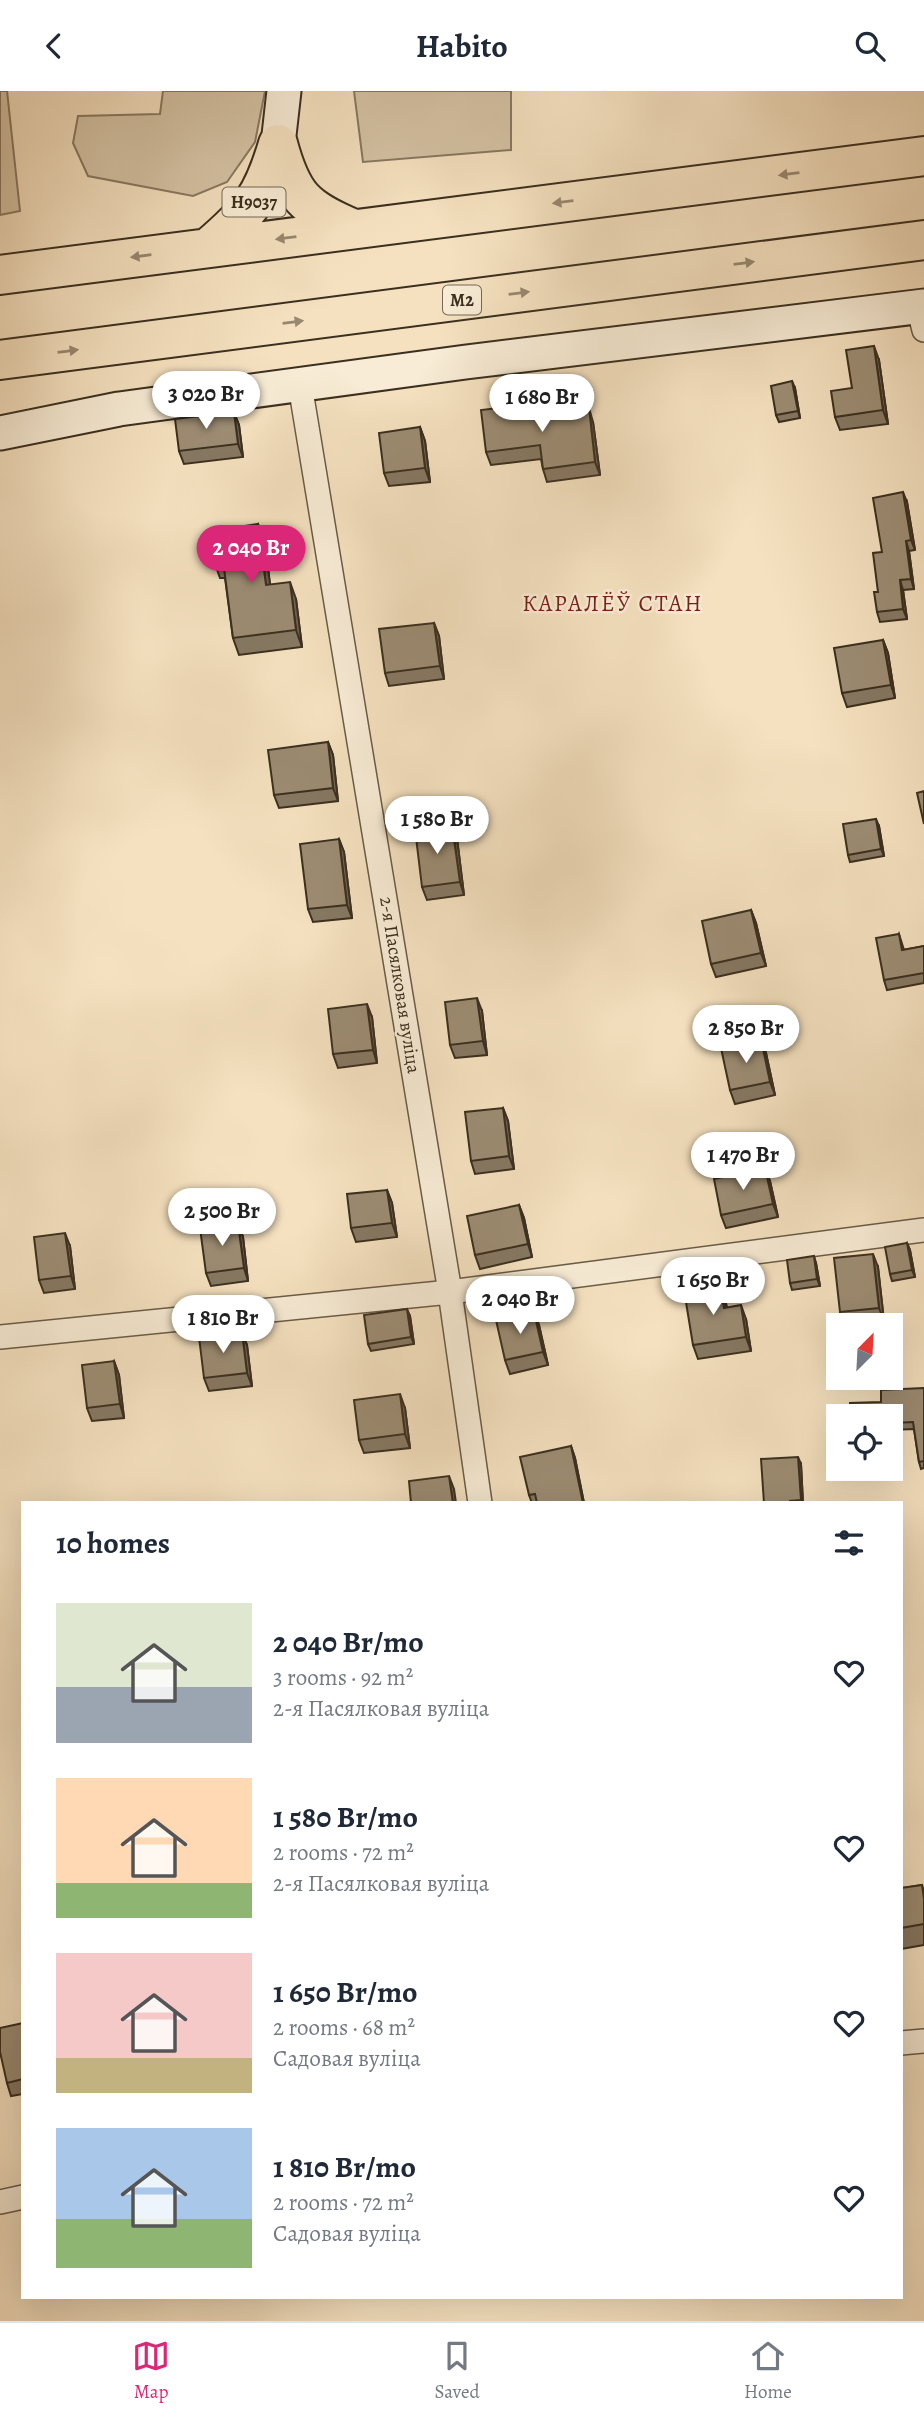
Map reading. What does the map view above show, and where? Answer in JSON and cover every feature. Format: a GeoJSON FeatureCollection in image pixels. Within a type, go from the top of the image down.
{"type":"FeatureCollection","features":[{"type":"Feature","properties":{"kind":"highway","name":"Н9037"},"geometry":{"type":"LineString","coordinates":[[278,144],[287,178],[302,199],[321,215],[354,229]]}},
{"type":"Feature","properties":{"kind":"highway","name":"Н9037"},"geometry":{"type":"LineString","coordinates":[[209,247],[253,204],[267,182],[278,144]]}},
{"type":"Feature","properties":{"kind":"highway"},"geometry":{"type":"LineString","coordinates":[[0,275],[924,156]]}},
{"type":"Feature","properties":{"kind":"highway","name":"М2"},"geometry":{"type":"LineString","coordinates":[[0,360],[924,240]]}},
{"type":"Feature","properties":{"kind":"main road","name":"Н9037"},"geometry":{"type":"LineString","coordinates":[[278,144],[284,91]]}},
{"type":"Feature","properties":{"kind":"main road"},"geometry":{"type":"LineString","coordinates":[[0,433],[119,409],[300,385],[922,314]]}},
{"type":"Feature","properties":{"kind":"street","name":"2-я Пасялковая вуліца"},"geometry":{"type":"LineString","coordinates":[[300,385],[450,1292],[480,1501]]}},
{"type":"Feature","properties":{"kind":"street"},"geometry":{"type":"LineString","coordinates":[[0,1337],[450,1292],[924,1230]]}},
{"type":"Feature","properties":{"kind":"street"},"geometry":{"type":"LineString","coordinates":[[903,2043],[924,2041]]}},
{"type":"Feature","properties":{"kind":"street"},"geometry":{"type":"LineString","coordinates":[[0,2201],[21,2197]]}},
{"type":"Feature","properties":{"kind":"shaded area"},"geometry":{"type":"Polygon","coordinates":[[[0,91],[7,91],[20,211],[0,215],[0,91]]]}},
{"type":"Feature","properties":{"kind":"shaded area"},"geometry":{"type":"Polygon","coordinates":[[[163,91],[265,91],[255,142],[227,182],[193,196],[88,176],[73,143],[78,116],[160,114],[163,91]]]}},
{"type":"Feature","properties":{"kind":"shaded area"},"geometry":{"type":"Polygon","coordinates":[[[354,91],[511,91],[511,150],[363,162],[354,91]]]}},
{"type":"Feature","properties":{"kind":"building"},"geometry":{"type":"Polygon","coordinates":[[[874,346],[883,410],[835,417],[831,391],[852,388],[846,350],[874,346]]]}},
{"type":"Feature","properties":{"kind":"building"},"geometry":{"type":"Polygon","coordinates":[[[792,381],[798,411],[776,415],[771,386],[792,381]]]}},
{"type":"Feature","properties":{"kind":"building"},"geometry":{"type":"Polygon","coordinates":[[[522,405],[524,416],[589,408],[595,462],[543,469],[540,445],[486,452],[481,410],[522,405]]]}},
{"type":"Feature","properties":{"kind":"building"},"geometry":{"type":"Polygon","coordinates":[[[234,412],[238,444],[179,451],[175,419],[234,412]]]}},
{"type":"Feature","properties":{"kind":"building"},"geometry":{"type":"Polygon","coordinates":[[[420,427],[425,468],[384,473],[379,433],[420,427]]]}},
{"type":"Feature","properties":{"kind":"building"},"geometry":{"type":"Polygon","coordinates":[[[903,492],[911,540],[906,541],[911,579],[900,580],[903,609],[877,612],[874,592],[878,592],[873,553],[882,552],[873,498],[903,492]]]}},
{"type":"Feature","properties":{"kind":"building"},"geometry":{"type":"Polygon","coordinates":[[[258,524],[266,585],[290,582],[296,630],[233,638],[223,560],[214,561],[210,531],[258,524]]]}},
{"type":"Feature","properties":{"kind":"building"},"geometry":{"type":"Polygon","coordinates":[[[434,623],[440,666],[385,673],[379,629],[434,623]]]}},
{"type":"Feature","properties":{"kind":"building"},"geometry":{"type":"Polygon","coordinates":[[[883,640],[891,685],[842,693],[834,648],[883,640]]]}},
{"type":"Feature","properties":{"kind":"building"},"geometry":{"type":"Polygon","coordinates":[[[328,742],[333,788],[274,795],[268,750],[328,742]]]}},
{"type":"Feature","properties":{"kind":"building"},"geometry":{"type":"Polygon","coordinates":[[[924,791],[924,824],[917,793],[924,791]]]}},
{"type":"Feature","properties":{"kind":"building"},"geometry":{"type":"Polygon","coordinates":[[[876,819],[881,849],[848,855],[843,824],[876,819]]]}},
{"type":"Feature","properties":{"kind":"building"},"geometry":{"type":"Polygon","coordinates":[[[452,825],[460,882],[422,887],[415,829],[452,825]]]}},
{"type":"Feature","properties":{"kind":"building"},"geometry":{"type":"Polygon","coordinates":[[[339,839],[347,905],[308,909],[300,844],[339,839]]]}},
{"type":"Feature","properties":{"kind":"building"},"geometry":{"type":"Polygon","coordinates":[[[751,910],[761,953],[711,964],[702,921],[751,910]]]}},
{"type":"Feature","properties":{"kind":"building"},"geometry":{"type":"Polygon","coordinates":[[[899,934],[902,950],[924,946],[924,973],[884,980],[876,938],[899,934]]]}},
{"type":"Feature","properties":{"kind":"building"},"geometry":{"type":"Polygon","coordinates":[[[477,998],[483,1041],[450,1045],[445,1002],[477,998]]]}},
{"type":"Feature","properties":{"kind":"building"},"geometry":{"type":"Polygon","coordinates":[[[367,1004],[373,1050],[333,1054],[328,1009],[367,1004]]]}},
{"type":"Feature","properties":{"kind":"building"},"geometry":{"type":"Polygon","coordinates":[[[761,1039],[770,1082],[730,1090],[721,1048],[761,1039]]]}},
{"type":"Feature","properties":{"kind":"building"},"geometry":{"type":"Polygon","coordinates":[[[503,1108],[509,1156],[471,1161],[465,1112],[503,1108]]]}},
{"type":"Feature","properties":{"kind":"building"},"geometry":{"type":"Polygon","coordinates":[[[765,1168],[773,1204],[721,1215],[714,1179],[765,1168]]]}},
{"type":"Feature","properties":{"kind":"building"},"geometry":{"type":"Polygon","coordinates":[[[387,1190],[392,1223],[351,1228],[347,1194],[387,1190]]]}},
{"type":"Feature","properties":{"kind":"building"},"geometry":{"type":"Polygon","coordinates":[[[519,1205],[528,1244],[475,1255],[467,1216],[519,1205]]]}},
{"type":"Feature","properties":{"kind":"building"},"geometry":{"type":"Polygon","coordinates":[[[238,1224],[244,1268],[206,1273],[200,1228],[238,1224]]]}},
{"type":"Feature","properties":{"kind":"building"},"geometry":{"type":"Polygon","coordinates":[[[65,1233],[71,1276],[39,1280],[34,1237],[65,1233]]]}},
{"type":"Feature","properties":{"kind":"building"},"geometry":{"type":"Polygon","coordinates":[[[907,1243],[912,1270],[890,1274],[885,1247],[907,1243]]]}},
{"type":"Feature","properties":{"kind":"building"},"geometry":{"type":"Polygon","coordinates":[[[873,1254],[879,1308],[840,1312],[834,1258],[873,1254]]]}},
{"type":"Feature","properties":{"kind":"building"},"geometry":{"type":"Polygon","coordinates":[[[814,1256],[817,1279],[790,1283],[787,1260],[814,1256]]]}},
{"type":"Feature","properties":{"kind":"building"},"geometry":{"type":"Polygon","coordinates":[[[720,1285],[724,1308],[741,1305],[746,1337],[693,1345],[684,1290],[720,1285]]]}},
{"type":"Feature","properties":{"kind":"building"},"geometry":{"type":"Polygon","coordinates":[[[407,1309],[411,1337],[368,1344],[364,1315],[407,1309]]]}},
{"type":"Feature","properties":{"kind":"building"},"geometry":{"type":"Polygon","coordinates":[[[534,1312],[543,1352],[505,1360],[496,1320],[534,1312]]]}},
{"type":"Feature","properties":{"kind":"building"},"geometry":{"type":"Polygon","coordinates":[[[242,1332],[247,1373],[204,1378],[199,1337],[242,1332]]]}},
{"type":"Feature","properties":{"kind":"building"},"geometry":{"type":"Polygon","coordinates":[[[114,1361],[120,1404],[87,1408],[82,1365],[114,1361]]]}},
{"type":"Feature","properties":{"kind":"building"},"geometry":{"type":"Polygon","coordinates":[[[924,1388],[924,1461],[919,1462],[913,1422],[903,1422],[903,1404],[850,1404],[881,1402],[881,1390],[924,1388]]]}},
{"type":"Feature","properties":{"kind":"building"},"geometry":{"type":"Polygon","coordinates":[[[400,1394],[405,1434],[359,1440],[354,1400],[400,1394]]]}},
{"type":"Feature","properties":{"kind":"building"},"geometry":{"type":"Polygon","coordinates":[[[571,1446],[583,1501],[537,1501],[535,1494],[529,1495],[520,1457],[571,1446]]]}},
{"type":"Feature","properties":{"kind":"building"},"geometry":{"type":"Polygon","coordinates":[[[798,1457],[801,1500],[764,1501],[761,1459],[798,1457]]]}},
{"type":"Feature","properties":{"kind":"building"},"geometry":{"type":"Polygon","coordinates":[[[449,1476],[453,1501],[411,1501],[409,1481],[449,1476]]]}},
{"type":"Feature","properties":{"kind":"building"},"geometry":{"type":"Polygon","coordinates":[[[922,1885],[924,1924],[903,1928],[903,1888],[922,1885]]]}},
{"type":"Feature","properties":{"kind":"building"},"geometry":{"type":"Polygon","coordinates":[[[21,2023],[21,2080],[7,2083],[0,2052],[0,2028],[21,2023]]]}},
{"type":"Feature","properties":{"kind":"district","name":"КАРАЛЁЎ СТАН"},"geometry":{"type":"Point","coordinates":[613,603]}}]}
